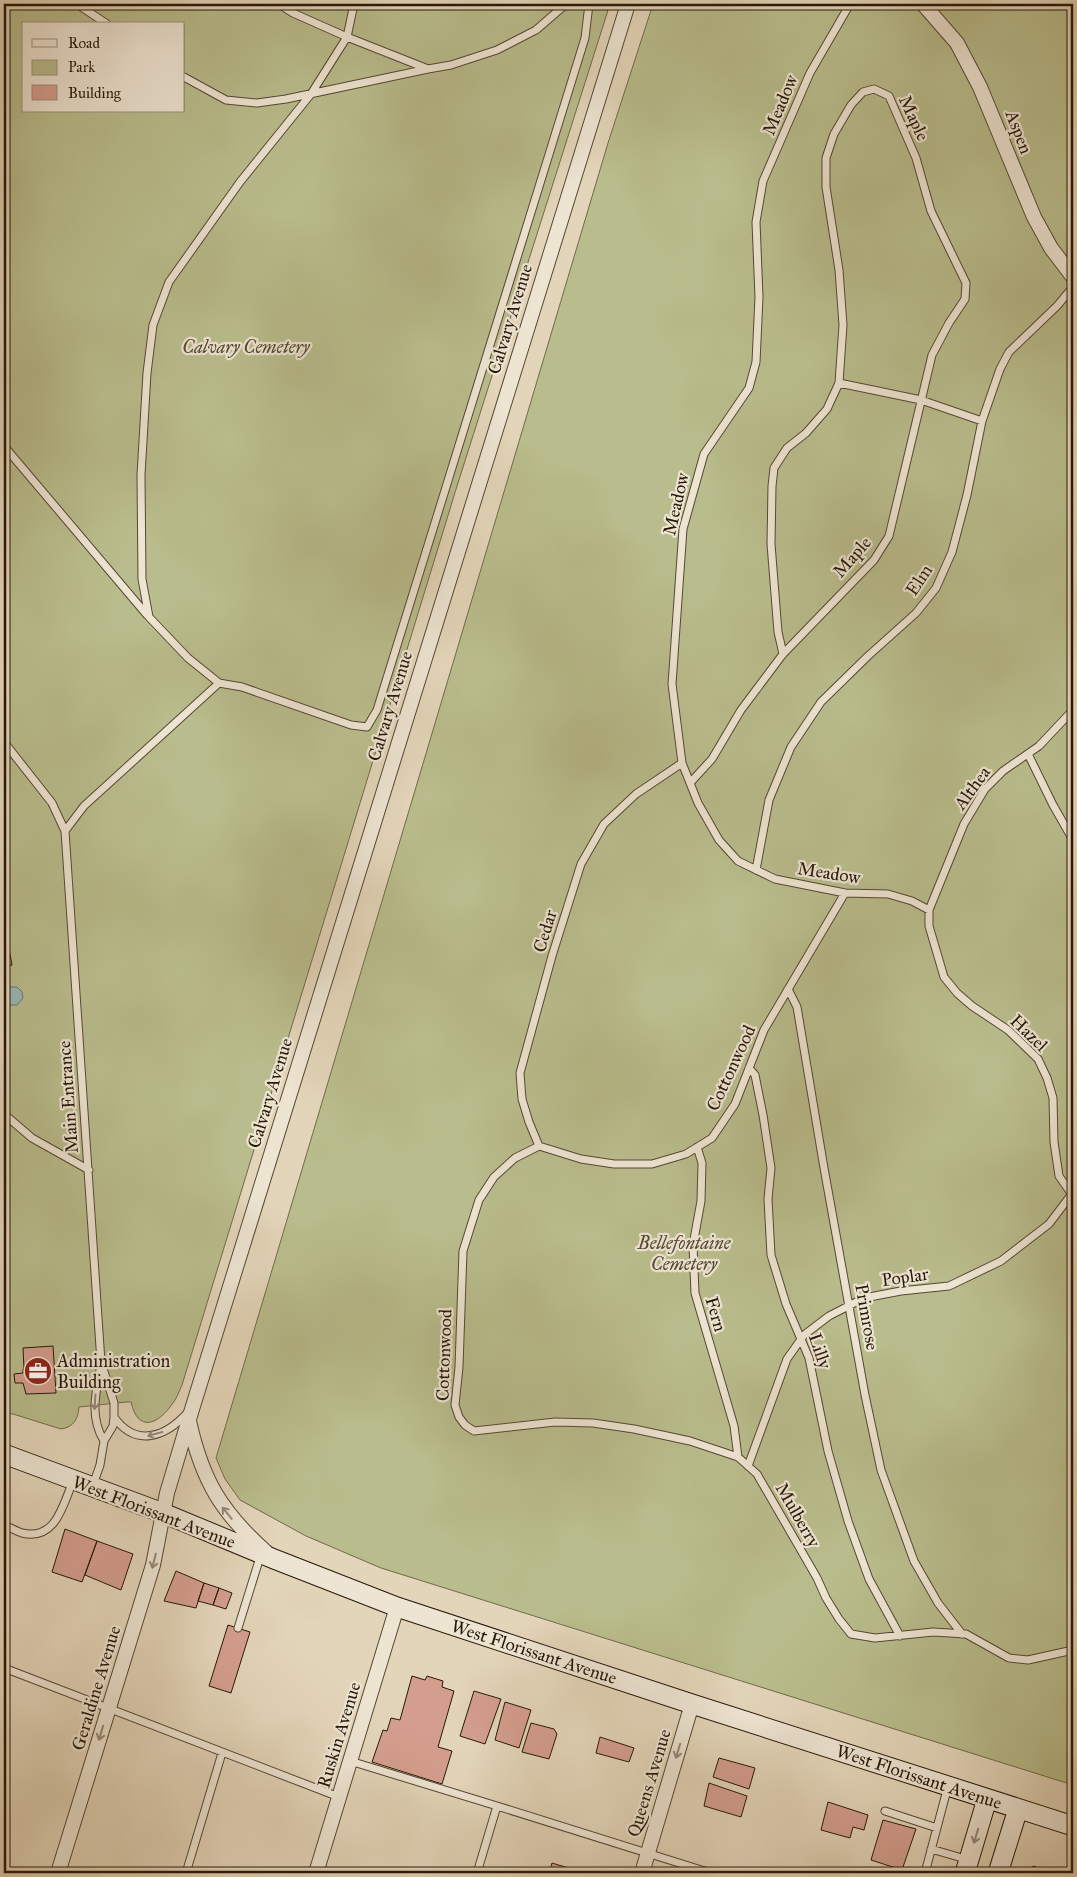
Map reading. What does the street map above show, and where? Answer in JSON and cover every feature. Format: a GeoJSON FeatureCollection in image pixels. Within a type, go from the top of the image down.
{"type":"FeatureCollection","features":[{"type":"Feature","properties":{"kind":"main road","name":"West Florissant Avenue"},"geometry":{"type":"LineString","coordinates":[[4,1454],[163,1513],[268,1557],[397,1607],[1073,1826]]}},
{"type":"Feature","properties":{"kind":"main road"},"geometry":{"type":"LineString","coordinates":[[967,1867],[987,1799]]}},
{"type":"Feature","properties":{"kind":"main road"},"geometry":{"type":"LineString","coordinates":[[998,1873],[1018,1809]]}},
{"type":"Feature","properties":{"kind":"street","name":"Calvary Avenue"},"geometry":{"type":"LineString","coordinates":[[163,1513],[167,1492],[191,1413],[628,4]]}},
{"type":"Feature","properties":{"kind":"street","name":"Aspen"},"geometry":{"type":"LineString","coordinates":[[923,4],[957,43],[980,86],[1034,217],[1051,248],[1073,277]]}},
{"type":"Feature","properties":{"kind":"street"},"geometry":{"type":"LineString","coordinates":[[191,1413],[198,1457],[213,1491],[235,1522],[268,1557]]}},
{"type":"Feature","properties":{"kind":"street","name":"Geraldine Avenue"},"geometry":{"type":"LineString","coordinates":[[58,1873],[153,1565],[163,1513]]}},
{"type":"Feature","properties":{"kind":"street","name":"Ruskin Avenue"},"geometry":{"type":"LineString","coordinates":[[316,1873],[397,1607]]}},
{"type":"Feature","properties":{"kind":"street","name":"Queens Avenue"},"geometry":{"type":"LineString","coordinates":[[642,1873],[692,1704]]}},
{"type":"Feature","properties":{"kind":"lane"},"geometry":{"type":"LineString","coordinates":[[77,4],[104,22]]}},
{"type":"Feature","properties":{"kind":"lane"},"geometry":{"type":"LineString","coordinates":[[279,4],[293,13],[347,37],[428,69]]}},
{"type":"Feature","properties":{"kind":"lane"},"geometry":{"type":"LineString","coordinates":[[149,617],[142,579],[141,475],[147,373],[153,325],[169,282],[240,182],[311,94],[347,37],[354,4]]}},
{"type":"Feature","properties":{"kind":"lane"},"geometry":{"type":"LineString","coordinates":[[185,77],[226,100],[257,103],[311,94],[450,64],[497,50],[536,30],[566,4]]}},
{"type":"Feature","properties":{"kind":"lane"},"geometry":{"type":"LineString","coordinates":[[4,446],[149,617],[182,652],[219,683],[242,687],[360,727],[367,727],[372,721],[488,356],[585,38],[589,4]]}},
{"type":"Feature","properties":{"kind":"lane","name":"Meadow"},"geometry":{"type":"LineString","coordinates":[[850,4],[810,73],[763,181],[756,222],[759,297],[756,362],[749,388],[704,454],[683,529],[672,684],[682,763],[698,803],[719,840],[738,861],[775,879],[846,893],[888,894],[912,900],[929,910]]}},
{"type":"Feature","properties":{"kind":"lane","name":"Maple"},"geometry":{"type":"LineString","coordinates":[[690,783],[712,759],[741,710],[783,654],[874,560],[889,536],[932,355],[949,323],[965,300],[966,283],[931,211],[916,158],[889,96],[874,90],[863,92],[851,104],[834,134],[826,158],[826,187],[839,270],[843,325],[839,382],[827,409],[806,433],[787,448],[774,468],[771,544],[778,632],[783,654]]}},
{"type":"Feature","properties":{"kind":"lane","name":"Elm"},"geometry":{"type":"LineString","coordinates":[[756,870],[769,800],[791,747],[821,702],[916,613],[936,588],[952,552],[967,495],[982,421],[1000,369],[1009,352],[1073,287]]}},
{"type":"Feature","properties":{"kind":"lane"},"geometry":{"type":"LineString","coordinates":[[839,382],[920,400],[982,421]]}},
{"type":"Feature","properties":{"kind":"lane"},"geometry":{"type":"LineString","coordinates":[[4,742],[52,803],[65,831],[84,806],[219,683]]}},
{"type":"Feature","properties":{"kind":"lane","name":"Althea"},"geometry":{"type":"LineString","coordinates":[[929,910],[964,824],[985,789],[1003,771],[1039,746],[1073,710]]}},
{"type":"Feature","properties":{"kind":"lane"},"geometry":{"type":"LineString","coordinates":[[1028,754],[1073,840]]}},
{"type":"Feature","properties":{"kind":"lane","name":"Cedar"},"geometry":{"type":"LineString","coordinates":[[539,1146],[522,1099],[520,1073],[552,956],[582,864],[604,824],[636,794],[682,763]]}},
{"type":"Feature","properties":{"kind":"lane","name":"Main Entrance"},"geometry":{"type":"LineString","coordinates":[[65,831],[101,1362],[114,1403],[113,1426],[104,1441],[100,1465],[93,1487]]}},
{"type":"Feature","properties":{"kind":"lane","name":"Cottonwood"},"geometry":{"type":"LineString","coordinates":[[465,1426],[459,1417],[455,1405],[459,1367],[463,1251],[479,1200],[494,1177],[515,1158],[539,1146],[581,1159],[614,1164],[652,1164],[686,1154],[712,1138],[735,1104],[764,1030],[846,893]]}},
{"type":"Feature","properties":{"kind":"lane","name":"Hazel"},"geometry":{"type":"LineString","coordinates":[[929,910],[929,926],[944,977],[956,993],[1008,1030],[1038,1060],[1047,1078],[1053,1098],[1054,1142],[1059,1176],[1072,1195]]}},
{"type":"Feature","properties":{"kind":"lane","name":"Primrose"},"geometry":{"type":"LineString","coordinates":[[788,989],[798,1007],[824,1168],[865,1394],[884,1478],[914,1561],[938,1603],[962,1634]]}},
{"type":"Feature","properties":{"kind":"lane","name":"Lilly"},"geometry":{"type":"LineString","coordinates":[[749,1068],[755,1075],[757,1083],[771,1168],[768,1199],[771,1254],[786,1304],[809,1358],[828,1451],[848,1521],[869,1579],[900,1636]]}},
{"type":"Feature","properties":{"kind":"lane"},"geometry":{"type":"LineString","coordinates":[[4,1114],[32,1138],[89,1170]]}},
{"type":"Feature","properties":{"kind":"lane","name":"Fern"},"geometry":{"type":"LineString","coordinates":[[696,1147],[702,1163],[701,1200],[693,1245],[695,1293],[734,1426],[738,1457]]}},
{"type":"Feature","properties":{"kind":"lane","name":"Poplar"},"geometry":{"type":"LineString","coordinates":[[748,1466],[787,1358],[804,1335],[829,1316],[864,1298],[901,1291],[949,1286],[1001,1261],[1049,1224],[1072,1195]]}},
{"type":"Feature","properties":{"kind":"lane","name":"Main Entrance"},"geometry":{"type":"LineString","coordinates":[[101,1362],[96,1388],[95,1420],[98,1431],[104,1441]]}},
{"type":"Feature","properties":{"kind":"lane"},"geometry":{"type":"LineString","coordinates":[[114,1417],[120,1426],[129,1432],[140,1436],[148,1436],[171,1428],[191,1413]]}},
{"type":"Feature","properties":{"kind":"lane","name":"Mulberry"},"geometry":{"type":"LineString","coordinates":[[465,1426],[474,1431],[555,1422],[593,1423],[634,1429],[690,1441],[738,1457],[757,1474],[817,1578],[826,1598],[851,1634],[875,1638],[933,1632],[966,1634],[1009,1658],[1028,1660],[1073,1650]]}},
{"type":"Feature","properties":{"kind":"lane"},"geometry":{"type":"LineString","coordinates":[[4,1525],[22,1532],[38,1534],[48,1530],[58,1519],[73,1480]]}},
{"type":"Feature","properties":{"kind":"lane"},"geometry":{"type":"LineString","coordinates":[[238,1628],[268,1557]]}},
{"type":"Feature","properties":{"kind":"lane"},"geometry":{"type":"LineString","coordinates":[[4,1668],[339,1797]]}},
{"type":"Feature","properties":{"kind":"lane"},"geometry":{"type":"LineString","coordinates":[[186,1873],[222,1753]]}},
{"type":"Feature","properties":{"kind":"lane"},"geometry":{"type":"LineString","coordinates":[[350,1761],[711,1873]]}},
{"type":"Feature","properties":{"kind":"lane"},"geometry":{"type":"LineString","coordinates":[[925,1872],[948,1786]]}},
{"type":"Feature","properties":{"kind":"lane"},"geometry":{"type":"LineString","coordinates":[[477,1873],[497,1806]]}},
{"type":"Feature","properties":{"kind":"lane"},"geometry":{"type":"LineString","coordinates":[[885,1811],[936,1828]]}},
{"type":"Feature","properties":{"kind":"lane"},"geometry":{"type":"LineString","coordinates":[[931,1849],[967,1867]]}},
{"type":"Feature","properties":{"kind":"green space","name":"Calvary Cemetery"},"geometry":{"type":"Polygon","coordinates":[[[4,4],[610,4],[457,486],[182,1385],[176,1399],[167,1411],[155,1421],[143,1422],[134,1412],[131,1402],[79,1407],[78,1415],[74,1422],[61,1429],[4,1413],[4,4]]]}},
{"type":"Feature","properties":{"kind":"green space","name":"Bellefontaine Cemetery"},"geometry":{"type":"Polygon","coordinates":[[[653,4],[1073,4],[1073,1785],[381,1568],[306,1536],[240,1500],[225,1479],[216,1458],[608,143],[653,4]]]}},
{"type":"Feature","properties":{"kind":"water"},"geometry":{"type":"Polygon","coordinates":[[[10,987],[17,987],[22,992],[23,998],[17,1005],[10,1005],[4,1001],[4,993],[10,987]]]}},
{"type":"Feature","properties":{"kind":"building"},"geometry":{"type":"Polygon","coordinates":[[[4,923],[12,965],[4,967],[4,923]]]}},
{"type":"Feature","properties":{"kind":"building","name":"Administration Building"},"geometry":{"type":"Polygon","coordinates":[[[53,1346],[56,1393],[26,1394],[23,1383],[15,1383],[14,1374],[23,1373],[23,1348],[53,1346]]]}},
{"type":"Feature","properties":{"kind":"building"},"geometry":{"type":"Polygon","coordinates":[[[65,1529],[97,1541],[82,1582],[52,1572],[65,1529]]]}},
{"type":"Feature","properties":{"kind":"building"},"geometry":{"type":"Polygon","coordinates":[[[97,1541],[133,1554],[121,1590],[85,1575],[97,1541]]]}},
{"type":"Feature","properties":{"kind":"building"},"geometry":{"type":"Polygon","coordinates":[[[176,1571],[204,1583],[196,1608],[164,1601],[176,1571]]]}},
{"type":"Feature","properties":{"kind":"building"},"geometry":{"type":"Polygon","coordinates":[[[204,1583],[219,1588],[213,1605],[198,1601],[204,1583]]]}},
{"type":"Feature","properties":{"kind":"building"},"geometry":{"type":"Polygon","coordinates":[[[219,1588],[232,1593],[226,1609],[213,1605],[219,1588]]]}},
{"type":"Feature","properties":{"kind":"building"},"geometry":{"type":"Polygon","coordinates":[[[228,1625],[250,1632],[231,1693],[209,1686],[228,1625]]]}},
{"type":"Feature","properties":{"kind":"building"},"geometry":{"type":"Polygon","coordinates":[[[412,1676],[425,1680],[427,1676],[443,1681],[442,1687],[454,1691],[438,1747],[452,1751],[442,1784],[372,1762],[383,1730],[387,1731],[391,1718],[400,1720],[412,1676]]]}},
{"type":"Feature","properties":{"kind":"building"},"geometry":{"type":"Polygon","coordinates":[[[474,1691],[501,1699],[485,1744],[460,1736],[474,1691]]]}},
{"type":"Feature","properties":{"kind":"building"},"geometry":{"type":"Polygon","coordinates":[[[505,1702],[531,1710],[519,1748],[495,1740],[505,1702]]]}},
{"type":"Feature","properties":{"kind":"building"},"geometry":{"type":"Polygon","coordinates":[[[531,1723],[554,1729],[557,1734],[549,1759],[522,1752],[531,1723]]]}},
{"type":"Feature","properties":{"kind":"building"},"geometry":{"type":"Polygon","coordinates":[[[600,1737],[634,1748],[629,1762],[596,1753],[600,1737]]]}},
{"type":"Feature","properties":{"kind":"building"},"geometry":{"type":"Polygon","coordinates":[[[719,1758],[755,1768],[749,1789],[713,1777],[719,1758]]]}},
{"type":"Feature","properties":{"kind":"building"},"geometry":{"type":"Polygon","coordinates":[[[709,1783],[747,1796],[741,1817],[704,1806],[709,1783]]]}},
{"type":"Feature","properties":{"kind":"building"},"geometry":{"type":"Polygon","coordinates":[[[828,1802],[868,1815],[864,1830],[853,1827],[850,1838],[821,1830],[828,1802]]]}},
{"type":"Feature","properties":{"kind":"building"},"geometry":{"type":"Polygon","coordinates":[[[883,1820],[916,1829],[902,1870],[871,1860],[883,1820]]]}},
{"type":"Feature","properties":{"kind":"building"},"geometry":{"type":"Polygon","coordinates":[[[552,1863],[585,1873],[549,1873],[552,1863]]]}},
{"type":"Feature","properties":{"kind":"building"},"geometry":{"type":"Polygon","coordinates":[[[1033,1866],[1054,1873],[1031,1873],[1033,1866]]]}},
{"type":"Feature","properties":{"kind":"place","name":"Administration Building"},"geometry":{"type":"Point","coordinates":[38,1371]}}]}
